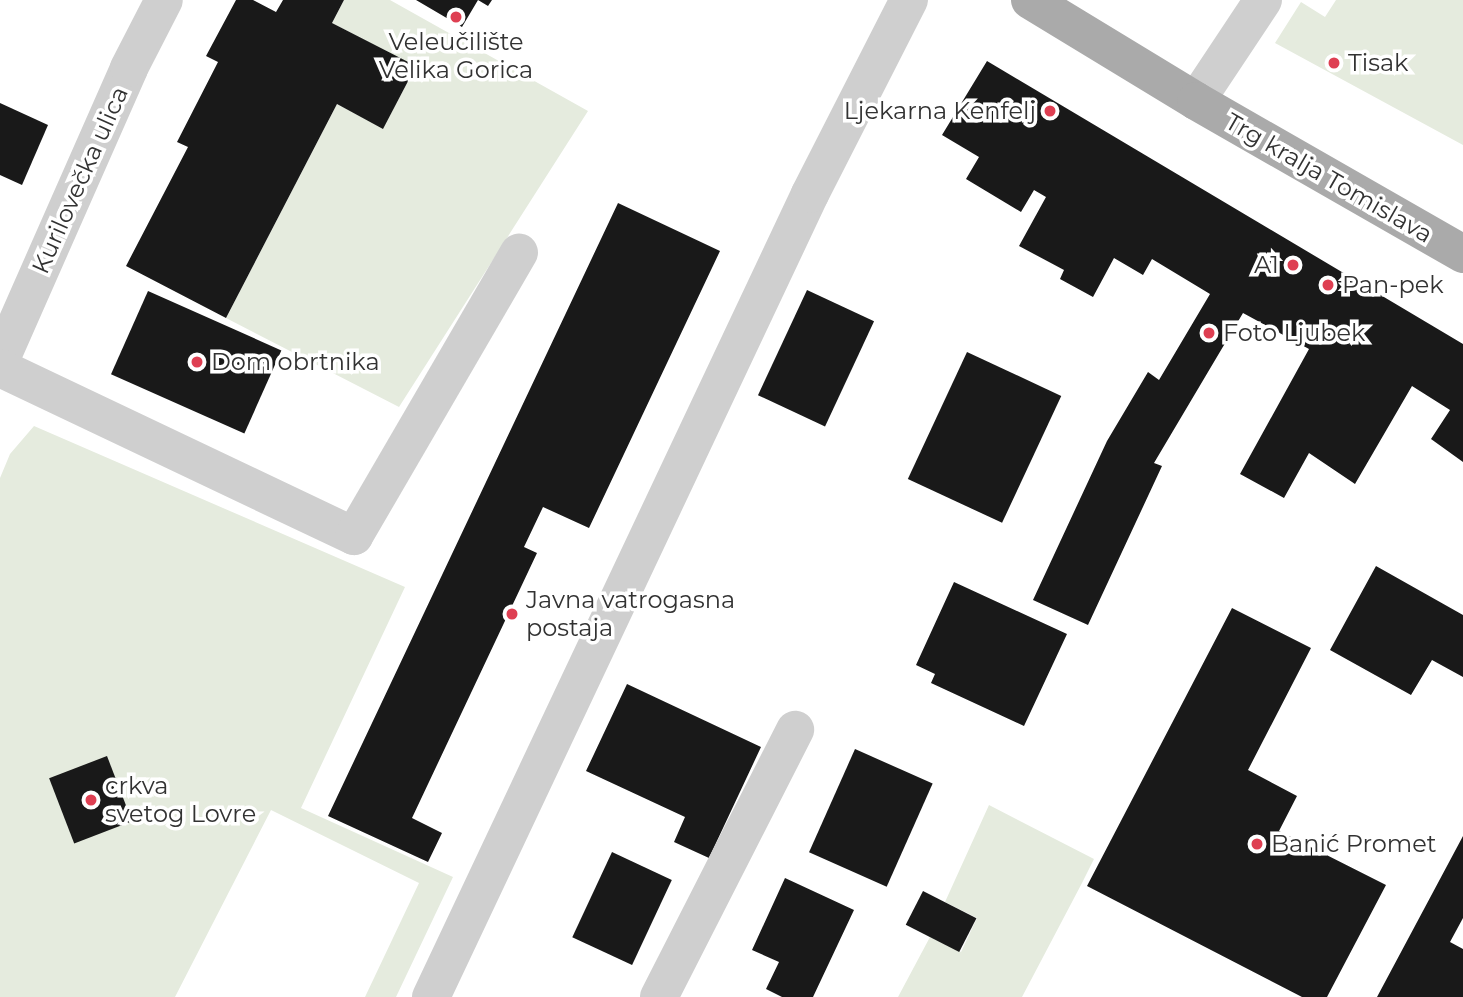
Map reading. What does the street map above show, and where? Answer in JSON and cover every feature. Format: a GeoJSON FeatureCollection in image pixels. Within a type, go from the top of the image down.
{"type":"FeatureCollection","features":[{"type":"Feature","properties":{"kind":"main road","name":"Trg kralja Tomislava"},"geometry":{"type":"LineString","coordinates":[[1030,0],[1196,101],[1463,254]]}},
{"type":"Feature","properties":{"kind":"street","name":"Kurilovečka ulica"},"geometry":{"type":"LineString","coordinates":[[0,361],[128,68],[164,0]]}},
{"type":"Feature","properties":{"kind":"street"},"geometry":{"type":"LineString","coordinates":[[431,997],[810,194],[909,0]]}},
{"type":"Feature","properties":{"kind":"street"},"geometry":{"type":"LineString","coordinates":[[1196,101],[1263,0]]}},
{"type":"Feature","properties":{"kind":"street"},"geometry":{"type":"LineString","coordinates":[[0,368],[354,536],[519,252]]}},
{"type":"Feature","properties":{"kind":"street"},"geometry":{"type":"LineString","coordinates":[[659,997],[795,730]]}},
{"type":"Feature","properties":{"kind":"shaded area"},"geometry":{"type":"Polygon","coordinates":[[[344,0],[390,0],[588,111],[399,407],[226,318],[337,104],[383,128],[416,67],[332,23],[344,0]]]}},
{"type":"Feature","properties":{"kind":"shaded area"},"geometry":{"type":"Polygon","coordinates":[[[1336,0],[1463,0],[1463,145],[1275,43],[1301,2],[1325,17],[1336,0]]]}},
{"type":"Feature","properties":{"kind":"shaded area"},"geometry":{"type":"Polygon","coordinates":[[[34,426],[405,587],[301,808],[453,877],[396,997],[365,997],[419,883],[271,810],[175,997],[0,997],[0,478],[10,454],[34,426]]]}},
{"type":"Feature","properties":{"kind":"shaded area"},"geometry":{"type":"Polygon","coordinates":[[[989,805],[1094,859],[1022,997],[898,997],[930,937],[961,952],[977,918],[945,902],[989,805]]]}},
{"type":"Feature","properties":{"kind":"building"},"geometry":{"type":"Polygon","coordinates":[[[236,0],[253,0],[276,12],[283,0],[344,0],[332,23],[416,66],[383,129],[337,104],[226,318],[126,266],[188,147],[177,142],[218,62],[206,56],[236,0]]]}},
{"type":"Feature","properties":{"kind":"building","name":"Veleučilište Velika Gorica"},"geometry":{"type":"Polygon","coordinates":[[[416,0],[478,0],[462,27],[416,0]]]}},
{"type":"Feature","properties":{"kind":"building"},"geometry":{"type":"Polygon","coordinates":[[[478,0],[492,0],[488,6],[478,0]]]}},
{"type":"Feature","properties":{"kind":"building"},"geometry":{"type":"Polygon","coordinates":[[[987,61],[1463,344],[1463,462],[1431,439],[1450,410],[1412,386],[1355,484],[1309,453],[1284,498],[1240,474],[1309,349],[1243,313],[1154,463],[1162,466],[1088,625],[1033,600],[1107,441],[1148,372],[1159,380],[1210,294],[1152,259],[1143,275],[1114,258],[1093,297],[1060,279],[1064,270],[1019,246],[1046,197],[1034,190],[1021,212],[966,179],[979,157],[942,135],[987,61]]]}},
{"type":"Feature","properties":{"kind":"building"},"geometry":{"type":"Polygon","coordinates":[[[0,103],[48,125],[22,185],[0,175],[0,103]]]}},
{"type":"Feature","properties":{"kind":"building"},"geometry":{"type":"Polygon","coordinates":[[[618,203],[720,251],[589,528],[543,507],[524,547],[537,553],[412,818],[442,833],[428,862],[328,816],[618,203]]]}},
{"type":"Feature","properties":{"kind":"building"},"geometry":{"type":"Polygon","coordinates":[[[807,290],[874,321],[825,426],[758,395],[807,290]]]}},
{"type":"Feature","properties":{"kind":"building","name":"Dom obrtnika"},"geometry":{"type":"Polygon","coordinates":[[[148,291],[281,350],[244,434],[111,374],[148,291]]]}},
{"type":"Feature","properties":{"kind":"building"},"geometry":{"type":"Polygon","coordinates":[[[967,352],[1061,396],[1002,523],[908,479],[967,352]]]}},
{"type":"Feature","properties":{"kind":"building"},"geometry":{"type":"Polygon","coordinates":[[[1376,566],[1463,615],[1463,677],[1432,660],[1411,695],[1330,650],[1376,566]]]}},
{"type":"Feature","properties":{"kind":"building"},"geometry":{"type":"Polygon","coordinates":[[[954,582],[1067,634],[1024,726],[931,683],[935,674],[916,665],[954,582]]]}},
{"type":"Feature","properties":{"kind":"building"},"geometry":{"type":"Polygon","coordinates":[[[1232,608],[1311,648],[1248,770],[1297,796],[1279,831],[1386,885],[1327,997],[1302,997],[1087,886],[1232,608]]]}},
{"type":"Feature","properties":{"kind":"building"},"geometry":{"type":"Polygon","coordinates":[[[627,684],[761,747],[709,858],[674,842],[685,817],[586,771],[627,684]]]}},
{"type":"Feature","properties":{"kind":"building"},"geometry":{"type":"Polygon","coordinates":[[[855,749],[933,784],[887,887],[809,852],[855,749]]]}},
{"type":"Feature","properties":{"kind":"building","name":"crkva svetog Lovre"},"geometry":{"type":"Polygon","coordinates":[[[107,756],[132,821],[74,844],[49,778],[107,756]]]}},
{"type":"Feature","properties":{"kind":"building"},"geometry":{"type":"Polygon","coordinates":[[[1463,836],[1463,918],[1450,942],[1463,949],[1463,997],[1377,997],[1463,836]]]}},
{"type":"Feature","properties":{"kind":"building"},"geometry":{"type":"Polygon","coordinates":[[[612,852],[672,880],[632,965],[572,937],[612,852]]]}},
{"type":"Feature","properties":{"kind":"building"},"geometry":{"type":"Polygon","coordinates":[[[785,878],[854,910],[813,997],[782,997],[766,989],[779,962],[752,950],[785,878]]]}},
{"type":"Feature","properties":{"kind":"building"},"geometry":{"type":"Polygon","coordinates":[[[923,891],[976,918],[959,952],[906,925],[923,891]]]}},
{"type":"Feature","properties":{"kind":"place","name":"Veleučilište Velika Gorica"},"geometry":{"type":"Point","coordinates":[456,17]}},
{"type":"Feature","properties":{"kind":"place","name":"Tisak"},"geometry":{"type":"Point","coordinates":[1334,63]}},
{"type":"Feature","properties":{"kind":"place","name":"Ljekarna Kenfelj"},"geometry":{"type":"Point","coordinates":[1050,111]}},
{"type":"Feature","properties":{"kind":"place","name":"A1"},"geometry":{"type":"Point","coordinates":[1293,265]}},
{"type":"Feature","properties":{"kind":"place","name":"Pan-pek"},"geometry":{"type":"Point","coordinates":[1328,285]}},
{"type":"Feature","properties":{"kind":"place","name":"Foto Ljubek"},"geometry":{"type":"Point","coordinates":[1209,333]}},
{"type":"Feature","properties":{"kind":"place","name":"Dom obrtnika"},"geometry":{"type":"Point","coordinates":[197,362]}},
{"type":"Feature","properties":{"kind":"place","name":"Javna vatrogasna postaja"},"geometry":{"type":"Point","coordinates":[512,614]}},
{"type":"Feature","properties":{"kind":"place","name":"crkva svetog Lovre"},"geometry":{"type":"Point","coordinates":[91,800]}},
{"type":"Feature","properties":{"kind":"place","name":"Banić Promet"},"geometry":{"type":"Point","coordinates":[1257,844]}}]}
